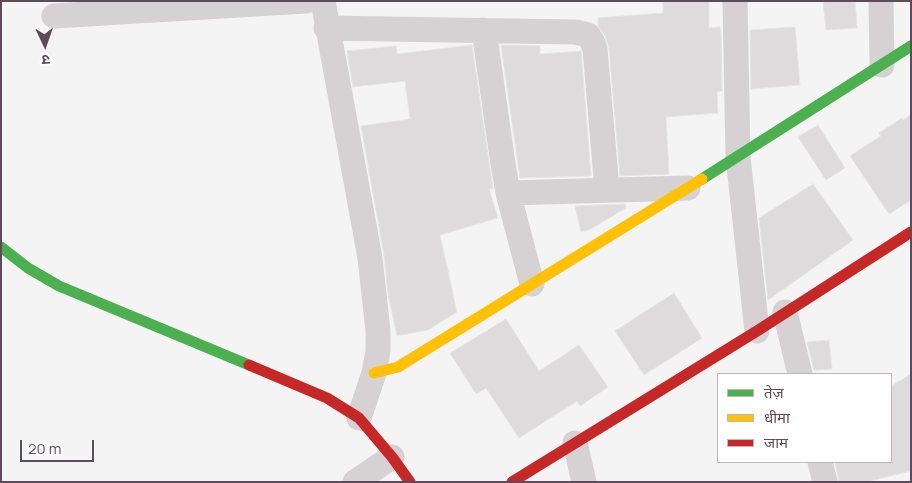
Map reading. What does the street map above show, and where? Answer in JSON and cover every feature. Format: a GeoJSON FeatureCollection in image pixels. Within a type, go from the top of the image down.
{"type":"FeatureCollection","features":[{"type":"Feature","properties":{"kind":"street"},"geometry":{"type":"LineString","coordinates":[[54,16],[306,1]]}},
{"type":"Feature","properties":{"kind":"street"},"geometry":{"type":"LineString","coordinates":[[323,1],[326,28],[370,258],[378,331],[378,351],[374,373],[359,418]]}},
{"type":"Feature","properties":{"kind":"street"},"geometry":{"type":"LineString","coordinates":[[735,1],[738,157],[757,331]]}},
{"type":"Feature","properties":{"kind":"street"},"geometry":{"type":"LineString","coordinates":[[881,1],[882,65]]}},
{"type":"Feature","properties":{"kind":"street"},"geometry":{"type":"LineString","coordinates":[[326,28],[576,32],[588,35],[595,49],[607,190]]}},
{"type":"Feature","properties":{"kind":"street"},"geometry":{"type":"LineString","coordinates":[[484,30],[508,192],[532,284]]}},
{"type":"Feature","properties":{"kind":"street"},"geometry":{"type":"LineString","coordinates":[[374,373],[398,367],[738,157],[911,46]]}},
{"type":"Feature","properties":{"kind":"street"},"geometry":{"type":"LineString","coordinates":[[508,192],[688,188]]}},
{"type":"Feature","properties":{"kind":"street"},"geometry":{"type":"LineString","coordinates":[[512,482],[757,331],[911,232]]}},
{"type":"Feature","properties":{"kind":"street"},"geometry":{"type":"LineString","coordinates":[[1,247],[28,268],[59,286],[327,398],[359,418],[392,457],[410,482]]}},
{"type":"Feature","properties":{"kind":"street"},"geometry":{"type":"LineString","coordinates":[[785,312],[800,373]]}},
{"type":"Feature","properties":{"kind":"street"},"geometry":{"type":"LineString","coordinates":[[575,443],[584,482]]}},
{"type":"Feature","properties":{"kind":"street"},"geometry":{"type":"LineString","coordinates":[[354,482],[392,457]]}},
{"type":"Feature","properties":{"kind":"street"},"geometry":{"type":"LineString","coordinates":[[820,463],[825,482]]}},
{"type":"Feature","properties":{"kind":"building"},"geometry":{"type":"Polygon","coordinates":[[[663,1],[709,1],[709,28],[720,27],[721,33],[722,91],[717,92],[718,113],[666,117],[669,174],[620,176],[609,48],[605,36],[598,26],[598,18],[663,13],[663,1]]]}},
{"type":"Feature","properties":{"kind":"building"},"geometry":{"type":"Polygon","coordinates":[[[823,1],[855,1],[857,28],[826,30],[823,1]]]}},
{"type":"Feature","properties":{"kind":"building"},"geometry":{"type":"Polygon","coordinates":[[[795,27],[800,85],[751,89],[750,30],[795,27]]]}},
{"type":"Feature","properties":{"kind":"building"},"geometry":{"type":"Polygon","coordinates":[[[472,45],[493,189],[489,189],[498,218],[440,235],[457,312],[428,330],[397,336],[388,294],[384,255],[361,126],[410,119],[405,81],[353,87],[347,51],[396,46],[397,54],[472,45]]]}},
{"type":"Feature","properties":{"kind":"building"},"geometry":{"type":"Polygon","coordinates":[[[501,45],[540,46],[540,54],[581,51],[591,176],[520,178],[501,45]]]}},
{"type":"Feature","properties":{"kind":"building"},"geometry":{"type":"Polygon","coordinates":[[[911,115],[911,200],[889,214],[850,156],[881,136],[879,133],[902,118],[903,120],[911,115]]]}},
{"type":"Feature","properties":{"kind":"building"},"geometry":{"type":"Polygon","coordinates":[[[818,125],[845,168],[826,180],[798,137],[818,125]]]}},
{"type":"Feature","properties":{"kind":"building"},"geometry":{"type":"Polygon","coordinates":[[[813,184],[853,240],[768,300],[759,218],[813,184]]]}},
{"type":"Feature","properties":{"kind":"building"},"geometry":{"type":"Polygon","coordinates":[[[625,204],[626,208],[591,229],[581,232],[575,206],[625,204]]]}},
{"type":"Feature","properties":{"kind":"building"},"geometry":{"type":"Polygon","coordinates":[[[674,293],[702,338],[644,375],[615,331],[674,293]]]}},
{"type":"Feature","properties":{"kind":"building"},"geometry":{"type":"Polygon","coordinates":[[[506,319],[539,371],[579,345],[608,387],[580,406],[577,401],[519,438],[486,388],[476,394],[450,353],[506,319]]]}},
{"type":"Feature","properties":{"kind":"building"},"geometry":{"type":"Polygon","coordinates":[[[829,340],[832,369],[814,370],[807,342],[829,340]]]}},
{"type":"Feature","properties":{"kind":"building"},"geometry":{"type":"Polygon","coordinates":[[[911,374],[911,471],[866,482],[839,482],[835,463],[892,463],[892,385],[911,374]]]}},
{"type":"Feature","properties":{"kind":"traffic: fast"},"geometry":{"type":"LineString","coordinates":[[702,179],[911,46]]}},
{"type":"Feature","properties":{"kind":"traffic: fast"},"geometry":{"type":"LineString","coordinates":[[1,247],[28,268],[59,286],[249,365]]}},
{"type":"Feature","properties":{"kind":"traffic: slow"},"geometry":{"type":"LineString","coordinates":[[374,373],[398,367],[702,179]]}},
{"type":"Feature","properties":{"kind":"traffic: jam"},"geometry":{"type":"LineString","coordinates":[[512,482],[757,331],[911,232]]}},
{"type":"Feature","properties":{"kind":"traffic: jam"},"geometry":{"type":"LineString","coordinates":[[249,365],[327,398],[359,418],[392,457],[410,482]]}}]}
